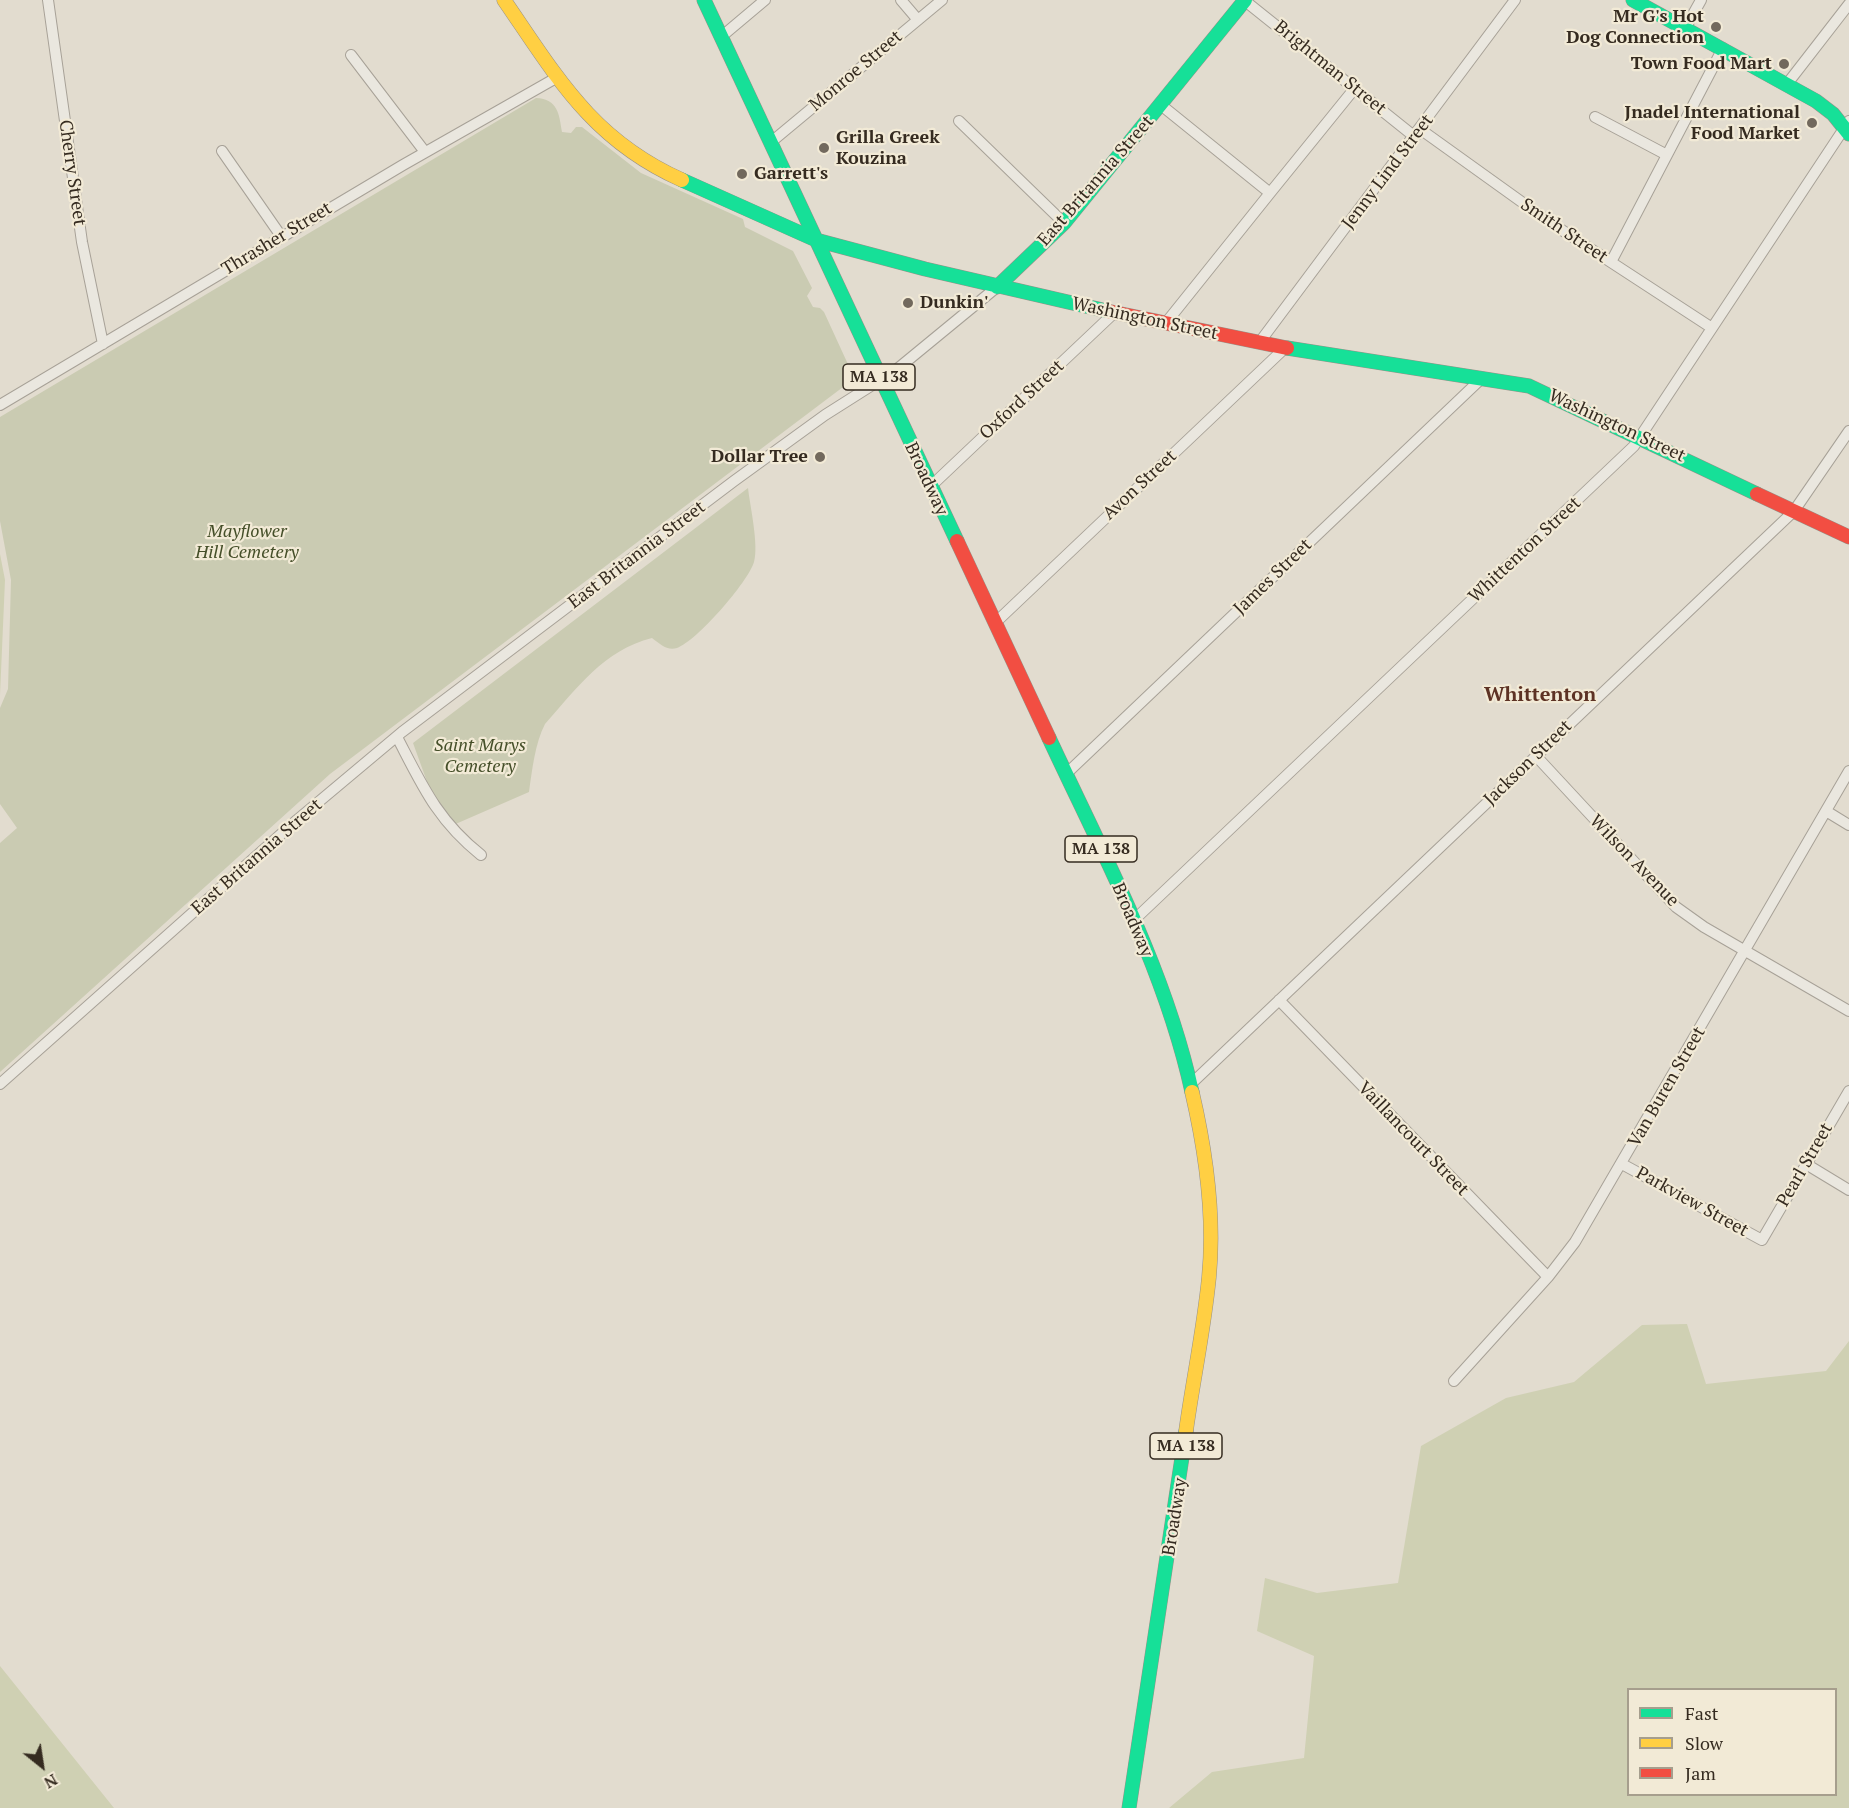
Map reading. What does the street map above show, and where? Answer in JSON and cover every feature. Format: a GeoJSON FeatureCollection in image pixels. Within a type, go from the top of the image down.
{"type":"FeatureCollection","features":[{"type":"Feature","properties":{"kind":"main road","name":"Washington Street"},"geometry":{"type":"LineString","coordinates":[[504,0],[556,78],[595,124],[666,173],[816,240],[997,287],[1165,324],[1286,347],[1537,388],[1849,537]]}},
{"type":"Feature","properties":{"kind":"main road","name":"Broadway"},"geometry":{"type":"LineString","coordinates":[[704,0],[1133,921],[1164,1000],[1192,1083],[1203,1134],[1208,1175],[1211,1234],[1209,1277],[1129,1808]]}},
{"type":"Feature","properties":{"kind":"main road","name":"East Britannia Street"},"geometry":{"type":"LineString","coordinates":[[997,287],[1064,223],[1244,0]]}},
{"type":"Feature","properties":{"kind":"main road"},"geometry":{"type":"LineString","coordinates":[[1633,0],[1787,84],[1827,108],[1847,128]]}},
{"type":"Feature","properties":{"kind":"street","name":"Cherry Street"},"geometry":{"type":"LineString","coordinates":[[48,0],[82,242],[103,344]]}},
{"type":"Feature","properties":{"kind":"street"},"geometry":{"type":"LineString","coordinates":[[721,36],[765,0]]}},
{"type":"Feature","properties":{"kind":"street"},"geometry":{"type":"LineString","coordinates":[[901,0],[918,20]]}},
{"type":"Feature","properties":{"kind":"street","name":"Monroe Street"},"geometry":{"type":"LineString","coordinates":[[770,143],[942,0]]}},
{"type":"Feature","properties":{"kind":"street","name":"Brightman Street"},"geometry":{"type":"LineString","coordinates":[[1244,0],[1355,88],[1417,133]]}},
{"type":"Feature","properties":{"kind":"street","name":"Jenny Lind Street"},"geometry":{"type":"LineString","coordinates":[[1259,342],[1515,0]]}},
{"type":"Feature","properties":{"kind":"street"},"geometry":{"type":"LineString","coordinates":[[1686,27],[1701,0]]}},
{"type":"Feature","properties":{"kind":"street"},"geometry":{"type":"LineString","coordinates":[[1787,84],[1849,4]]}},
{"type":"Feature","properties":{"kind":"street"},"geometry":{"type":"LineString","coordinates":[[1611,262],[1723,48]]}},
{"type":"Feature","properties":{"kind":"street"},"geometry":{"type":"LineString","coordinates":[[351,55],[425,152]]}},
{"type":"Feature","properties":{"kind":"street","name":"Thrasher Street"},"geometry":{"type":"LineString","coordinates":[[0,405],[281,236],[556,78]]}},
{"type":"Feature","properties":{"kind":"street"},"geometry":{"type":"LineString","coordinates":[[1165,324],[1355,88]]}},
{"type":"Feature","properties":{"kind":"street"},"geometry":{"type":"LineString","coordinates":[[1161,105],[1270,193]]}},
{"type":"Feature","properties":{"kind":"street"},"geometry":{"type":"LineString","coordinates":[[1595,117],[1667,155]]}},
{"type":"Feature","properties":{"kind":"street"},"geometry":{"type":"LineString","coordinates":[[959,121],[1064,223]]}},
{"type":"Feature","properties":{"kind":"street","name":"Whittenton Street"},"geometry":{"type":"LineString","coordinates":[[1133,921],[1634,446],[1847,128]]}},
{"type":"Feature","properties":{"kind":"street","name":"Smith Street"},"geometry":{"type":"LineString","coordinates":[[1417,133],[1712,328]]}},
{"type":"Feature","properties":{"kind":"street"},"geometry":{"type":"LineString","coordinates":[[222,151],[281,236]]}},
{"type":"Feature","properties":{"kind":"street","name":"East Britannia Street"},"geometry":{"type":"LineString","coordinates":[[0,1084],[297,820],[397,737],[734,481],[825,415],[896,370],[997,287]]}},
{"type":"Feature","properties":{"kind":"street","name":"Oxford Street"},"geometry":{"type":"LineString","coordinates":[[930,487],[1114,313]]}},
{"type":"Feature","properties":{"kind":"street","name":"Avon Street"},"geometry":{"type":"LineString","coordinates":[[995,623],[1286,347]]}},
{"type":"Feature","properties":{"kind":"street","name":"James Street"},"geometry":{"type":"LineString","coordinates":[[1066,774],[1481,379]]}},
{"type":"Feature","properties":{"kind":"street","name":"Jackson Street"},"geometry":{"type":"LineString","coordinates":[[1192,1083],[1794,511],[1849,431]]}},
{"type":"Feature","properties":{"kind":"street"},"geometry":{"type":"LineString","coordinates":[[397,737],[440,816],[458,836],[481,855]]}},
{"type":"Feature","properties":{"kind":"street","name":"Wilson Avenue"},"geometry":{"type":"LineString","coordinates":[[1536,756],[1671,903],[1704,927],[1849,1011]]}},
{"type":"Feature","properties":{"kind":"street","name":"Van Buren Street"},"geometry":{"type":"LineString","coordinates":[[1454,1381],[1548,1277],[1575,1242],[1849,771]]}},
{"type":"Feature","properties":{"kind":"street"},"geometry":{"type":"LineString","coordinates":[[1826,812],[1849,825]]}},
{"type":"Feature","properties":{"kind":"street","name":"Vaillancourt Street"},"geometry":{"type":"LineString","coordinates":[[1279,1000],[1548,1277]]}},
{"type":"Feature","properties":{"kind":"street","name":"Pearl Street"},"geometry":{"type":"LineString","coordinates":[[1762,1240],[1849,1090]]}},
{"type":"Feature","properties":{"kind":"street","name":"Parkview Street"},"geometry":{"type":"LineString","coordinates":[[1622,1164],[1762,1240]]}},
{"type":"Feature","properties":{"kind":"street"},"geometry":{"type":"LineString","coordinates":[[1806,1164],[1849,1190]]}},
{"type":"Feature","properties":{"kind":"green space","name":"Mayflower Hill Cemetery"},"geometry":{"type":"Polygon","coordinates":[[[536,98],[553,104],[562,132],[571,133],[576,127],[582,127],[641,173],[743,219],[745,227],[793,251],[812,288],[807,296],[813,307],[820,308],[824,312],[852,373],[851,381],[330,774],[0,1072],[0,843],[17,828],[0,804],[0,708],[8,689],[11,580],[0,521],[0,417],[536,98]]]}},
{"type":"Feature","properties":{"kind":"green space","name":"Saint Marys Cemetery"},"geometry":{"type":"Polygon","coordinates":[[[748,488],[755,536],[754,562],[742,583],[721,610],[697,634],[677,648],[667,648],[652,638],[620,651],[605,661],[580,684],[545,724],[536,748],[529,792],[451,826],[434,801],[413,743],[748,488]]]}},
{"type":"Feature","properties":{"kind":"green space"},"geometry":{"type":"Polygon","coordinates":[[[0,554],[5,580],[0,695],[0,554]]]}},
{"type":"Feature","properties":{"kind":"green space"},"geometry":{"type":"Polygon","coordinates":[[[1687,1324],[1706,1384],[1826,1371],[1849,1341],[1849,1808],[1169,1808],[1212,1772],[1304,1758],[1314,1656],[1257,1631],[1265,1578],[1317,1593],[1398,1583],[1421,1446],[1506,1398],[1574,1382],[1642,1325],[1687,1324]]]}},
{"type":"Feature","properties":{"kind":"green space"},"geometry":{"type":"Polygon","coordinates":[[[0,1666],[114,1808],[0,1808],[0,1666]]]}},
{"type":"Feature","properties":{"kind":"traffic: fast"},"geometry":{"type":"LineString","coordinates":[[704,0],[957,541]]}},
{"type":"Feature","properties":{"kind":"traffic: fast"},"geometry":{"type":"LineString","coordinates":[[997,287],[1064,223],[1245,0]]}},
{"type":"Feature","properties":{"kind":"traffic: fast"},"geometry":{"type":"LineString","coordinates":[[1633,0],[1816,101],[1833,114],[1849,134]]}},
{"type":"Feature","properties":{"kind":"traffic: fast"},"geometry":{"type":"LineString","coordinates":[[682,180],[816,240],[925,269],[1107,311]]}},
{"type":"Feature","properties":{"kind":"traffic: fast"},"geometry":{"type":"LineString","coordinates":[[1287,348],[1529,386],[1757,494]]}},
{"type":"Feature","properties":{"kind":"traffic: fast"},"geometry":{"type":"LineString","coordinates":[[1049,738],[1149,956],[1166,1000],[1192,1092]]}},
{"type":"Feature","properties":{"kind":"traffic: fast"},"geometry":{"type":"LineString","coordinates":[[1129,1808],[1186,1431]]}},
{"type":"Feature","properties":{"kind":"traffic: slow"},"geometry":{"type":"LineString","coordinates":[[504,0],[560,80],[600,126],[651,164],[682,180]]}},
{"type":"Feature","properties":{"kind":"traffic: slow"},"geometry":{"type":"LineString","coordinates":[[1186,1431],[1211,1254],[1208,1184],[1192,1092]]}},
{"type":"Feature","properties":{"kind":"traffic: jam"},"geometry":{"type":"LineString","coordinates":[[1107,311],[1287,348]]}},
{"type":"Feature","properties":{"kind":"traffic: jam"},"geometry":{"type":"LineString","coordinates":[[1757,494],[1849,537]]}},
{"type":"Feature","properties":{"kind":"traffic: jam"},"geometry":{"type":"LineString","coordinates":[[957,541],[1049,738]]}},
{"type":"Feature","properties":{"kind":"place","name":"Mr G's Hot Dog Connection"},"geometry":{"type":"Point","coordinates":[1716,27]}},
{"type":"Feature","properties":{"kind":"place","name":"Town Food Mart"},"geometry":{"type":"Point","coordinates":[1784,64]}},
{"type":"Feature","properties":{"kind":"place","name":"Jnadel International Food Market"},"geometry":{"type":"Point","coordinates":[1812,123]}},
{"type":"Feature","properties":{"kind":"place","name":"Grilla Greek Kouzina"},"geometry":{"type":"Point","coordinates":[824,148]}},
{"type":"Feature","properties":{"kind":"place","name":"Garrett's"},"geometry":{"type":"Point","coordinates":[742,174]}},
{"type":"Feature","properties":{"kind":"place","name":"Dunkin'"},"geometry":{"type":"Point","coordinates":[908,303]}},
{"type":"Feature","properties":{"kind":"place","name":"Dollar Tree"},"geometry":{"type":"Point","coordinates":[820,457]}},
{"type":"Feature","properties":{"kind":"district","name":"Whittenton"},"geometry":{"type":"Point","coordinates":[1540,695]}}]}
